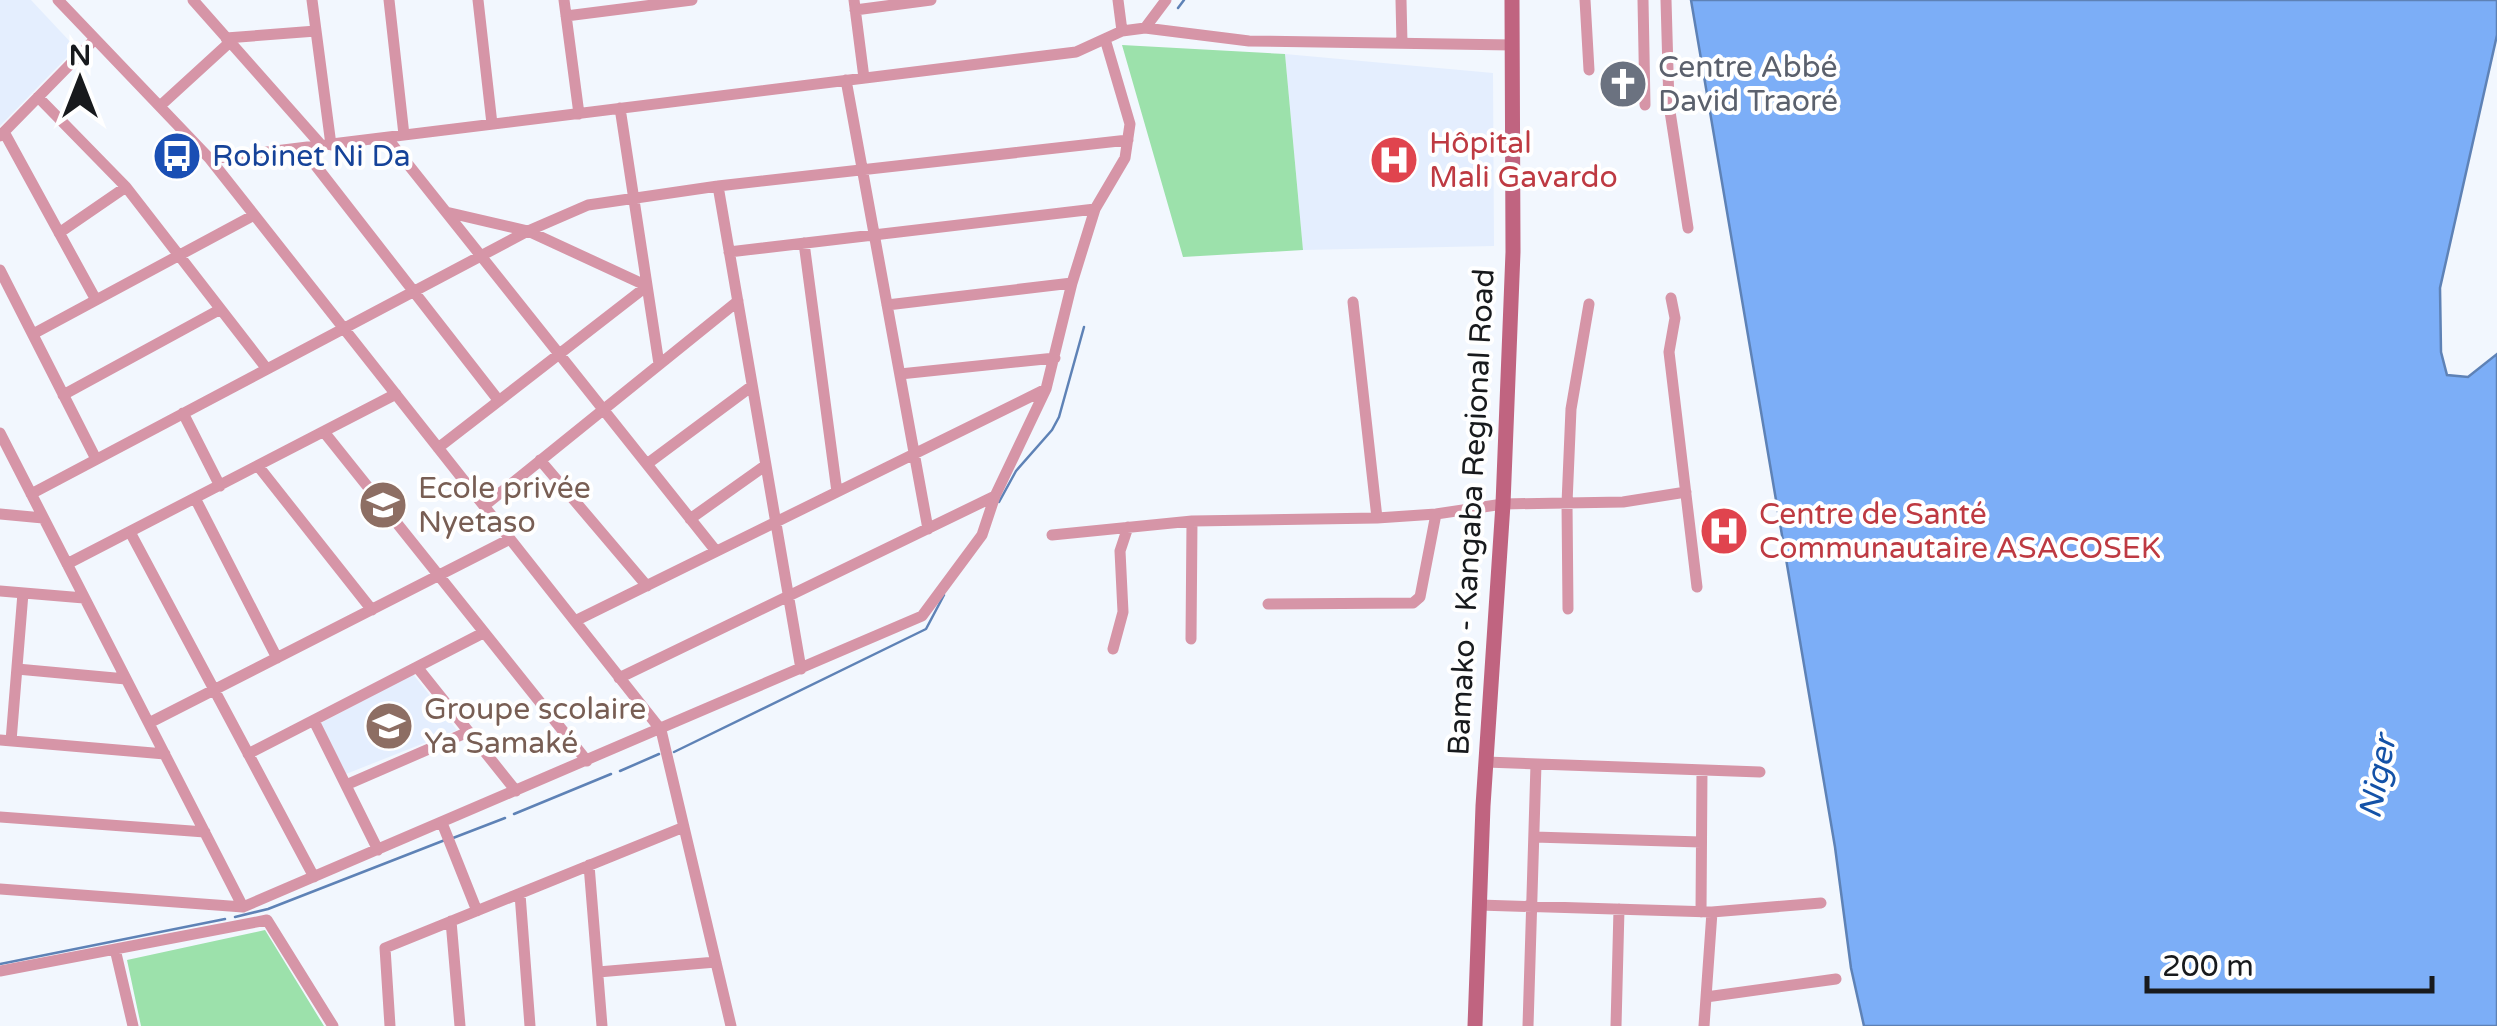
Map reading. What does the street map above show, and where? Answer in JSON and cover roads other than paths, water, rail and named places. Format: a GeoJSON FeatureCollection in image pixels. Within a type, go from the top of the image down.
{"type":"FeatureCollection","features":[{"type":"Feature","properties":{"kind":"street"},"geometry":{"type":"LineString","coordinates":[[58,0],[210,160],[660,730],[732,1026]]}},
{"type":"Feature","properties":{"kind":"street"},"geometry":{"type":"LineString","coordinates":[[192,0],[327,145]]}},
{"type":"Feature","properties":{"kind":"street"},"geometry":{"type":"LineString","coordinates":[[312,0],[327,145]]}},
{"type":"Feature","properties":{"kind":"street"},"geometry":{"type":"LineString","coordinates":[[389,0],[404,136]]}},
{"type":"Feature","properties":{"kind":"street"},"geometry":{"type":"LineString","coordinates":[[478,0],[492,124]]}},
{"type":"Feature","properties":{"kind":"street"},"geometry":{"type":"LineString","coordinates":[[564,0],[579,114]]}},
{"type":"Feature","properties":{"kind":"street"},"geometry":{"type":"LineString","coordinates":[[566,16],[692,0]]}},
{"type":"Feature","properties":{"kind":"street"},"geometry":{"type":"LineString","coordinates":[[864,78],[855,5],[931,0]]}},
{"type":"Feature","properties":{"kind":"street"},"geometry":{"type":"LineString","coordinates":[[1118,0],[1122,31]]}},
{"type":"Feature","properties":{"kind":"street"},"geometry":{"type":"LineString","coordinates":[[1401,0],[1402,42]]}},
{"type":"Feature","properties":{"kind":"street","name":"Bamako - Kangaba Regional Road"},"geometry":{"type":"LineString","coordinates":[[1476,1026],[1486,762],[1504,504],[1513,252],[1512,0]]}},
{"type":"Feature","properties":{"kind":"street"},"geometry":{"type":"LineString","coordinates":[[1585,0],[1588,70]]}},
{"type":"Feature","properties":{"kind":"street"},"geometry":{"type":"LineString","coordinates":[[1644,0],[1645,105]]}},
{"type":"Feature","properties":{"kind":"street"},"geometry":{"type":"LineString","coordinates":[[1666,0],[1669,104],[1688,228]]}},
{"type":"Feature","properties":{"kind":"street"},"geometry":{"type":"LineString","coordinates":[[1145,28],[1161,1]]}},
{"type":"Feature","properties":{"kind":"street"},"geometry":{"type":"LineString","coordinates":[[210,160],[1076,52],[1122,31],[1145,28],[1248,41],[1513,45]]}},
{"type":"Feature","properties":{"kind":"street"},"geometry":{"type":"LineString","coordinates":[[160,106],[228,40],[316,31]]}},
{"type":"Feature","properties":{"kind":"street"},"geometry":{"type":"LineString","coordinates":[[95,39],[2,134],[96,300]]}},
{"type":"Feature","properties":{"kind":"street"},"geometry":{"type":"LineString","coordinates":[[0,888],[243,907],[922,616],[982,535],[995,496],[1046,389],[1095,210],[1125,158],[1130,124],[1106,39]]}},
{"type":"Feature","properties":{"kind":"street"},"geometry":{"type":"LineString","coordinates":[[846,80],[928,528]]}},
{"type":"Feature","properties":{"kind":"street"},"geometry":{"type":"LineString","coordinates":[[38,97],[126,187],[267,369]]}},
{"type":"Feature","properties":{"kind":"street"},"geometry":{"type":"LineString","coordinates":[[620,108],[659,364]]}},
{"type":"Feature","properties":{"kind":"street"},"geometry":{"type":"LineString","coordinates":[[387,138],[716,551]]}},
{"type":"Feature","properties":{"kind":"street"},"geometry":{"type":"LineString","coordinates":[[31,494],[528,231],[588,205],[718,186],[1128,140]]}},
{"type":"Feature","properties":{"kind":"street"},"geometry":{"type":"LineString","coordinates":[[302,148],[498,401]]}},
{"type":"Feature","properties":{"kind":"street"},"geometry":{"type":"LineString","coordinates":[[718,186],[801,668]]}},
{"type":"Feature","properties":{"kind":"street"},"geometry":{"type":"LineString","coordinates":[[59,233],[126,187]]}},
{"type":"Feature","properties":{"kind":"street"},"geometry":{"type":"LineString","coordinates":[[730,252],[1095,210]]}},
{"type":"Feature","properties":{"kind":"street"},"geometry":{"type":"LineString","coordinates":[[446,212],[528,231],[647,286]]}},
{"type":"Feature","properties":{"kind":"street"},"geometry":{"type":"LineString","coordinates":[[33,334],[254,215]]}},
{"type":"Feature","properties":{"kind":"street"},"geometry":{"type":"LineString","coordinates":[[804,243],[837,492]]}},
{"type":"Feature","properties":{"kind":"street"},"geometry":{"type":"LineString","coordinates":[[0,270],[96,459]]}},
{"type":"Feature","properties":{"kind":"street"},"geometry":{"type":"LineString","coordinates":[[887,305],[1072,283]]}},
{"type":"Feature","properties":{"kind":"street"},"geometry":{"type":"LineString","coordinates":[[438,448],[647,286]]}},
{"type":"Feature","properties":{"kind":"street"},"geometry":{"type":"LineString","coordinates":[[1671,298],[1675,318],[1669,352],[1697,587]]}},
{"type":"Feature","properties":{"kind":"street"},"geometry":{"type":"LineString","coordinates":[[484,506],[738,302]]}},
{"type":"Feature","properties":{"kind":"street"},"geometry":{"type":"LineString","coordinates":[[1354,302],[1377,518]]}},
{"type":"Feature","properties":{"kind":"street"},"geometry":{"type":"LineString","coordinates":[[1568,608],[1567,503],[1572,410],[1589,304]]}},
{"type":"Feature","properties":{"kind":"street"},"geometry":{"type":"LineString","coordinates":[[64,395],[219,310]]}},
{"type":"Feature","properties":{"kind":"street"},"geometry":{"type":"LineString","coordinates":[[900,374],[1055,358]]}},
{"type":"Feature","properties":{"kind":"street"},"geometry":{"type":"LineString","coordinates":[[647,464],[752,386]]}},
{"type":"Feature","properties":{"kind":"street"},"geometry":{"type":"LineString","coordinates":[[574,621],[1046,389]]}},
{"type":"Feature","properties":{"kind":"street"},"geometry":{"type":"LineString","coordinates":[[67,564],[396,394]]}},
{"type":"Feature","properties":{"kind":"street"},"geometry":{"type":"LineString","coordinates":[[183,413],[220,486]]}},
{"type":"Feature","properties":{"kind":"street"},"geometry":{"type":"LineString","coordinates":[[324,432],[587,761]]}},
{"type":"Feature","properties":{"kind":"street"},"geometry":{"type":"LineString","coordinates":[[2,439],[243,907]]}},
{"type":"Feature","properties":{"kind":"street"},"geometry":{"type":"LineString","coordinates":[[540,460],[647,586]]}},
{"type":"Feature","properties":{"kind":"street"},"geometry":{"type":"LineString","coordinates":[[690,519],[766,464]]}},
{"type":"Feature","properties":{"kind":"street"},"geometry":{"type":"LineString","coordinates":[[258,466],[372,610]]}},
{"type":"Feature","properties":{"kind":"street"},"geometry":{"type":"LineString","coordinates":[[1052,535],[1192,521],[1377,518],[1504,504],[1623,502],[1686,492]]}},
{"type":"Feature","properties":{"kind":"street"},"geometry":{"type":"LineString","coordinates":[[619,678],[995,496]]}},
{"type":"Feature","properties":{"kind":"street"},"geometry":{"type":"LineString","coordinates":[[195,498],[278,658]]}},
{"type":"Feature","properties":{"kind":"street"},"geometry":{"type":"LineString","coordinates":[[0,514],[43,518]]}},
{"type":"Feature","properties":{"kind":"street"},"geometry":{"type":"LineString","coordinates":[[1268,604],[1414,604],[1420,597],[1436,514]]}},
{"type":"Feature","properties":{"kind":"street"},"geometry":{"type":"LineString","coordinates":[[1191,640],[1192,521]]}},
{"type":"Feature","properties":{"kind":"street"},"geometry":{"type":"LineString","coordinates":[[1113,648],[1123,612],[1120,551],[1128,528]]}},
{"type":"Feature","properties":{"kind":"street"},"geometry":{"type":"LineString","coordinates":[[130,532],[314,877]]}},
{"type":"Feature","properties":{"kind":"street"},"geometry":{"type":"LineString","coordinates":[[148,723],[510,540]]}},
{"type":"Feature","properties":{"kind":"street"},"geometry":{"type":"LineString","coordinates":[[0,591],[84,598]]}},
{"type":"Feature","properties":{"kind":"street"},"geometry":{"type":"LineString","coordinates":[[22,593],[17,670],[6,740],[165,754]]}},
{"type":"Feature","properties":{"kind":"street"},"geometry":{"type":"LineString","coordinates":[[248,754],[483,633]]}},
{"type":"Feature","properties":{"kind":"street"},"geometry":{"type":"LineString","coordinates":[[417,667],[516,791]]}},
{"type":"Feature","properties":{"kind":"street"},"geometry":{"type":"LineString","coordinates":[[17,670],[126,679]]}},
{"type":"Feature","properties":{"kind":"street"},"geometry":{"type":"LineString","coordinates":[[314,721],[378,850]]}},
{"type":"Feature","properties":{"kind":"street"},"geometry":{"type":"LineString","coordinates":[[346,785],[468,732]]}},
{"type":"Feature","properties":{"kind":"street"},"geometry":{"type":"LineString","coordinates":[[1486,762],[1760,772]]}},
{"type":"Feature","properties":{"kind":"street"},"geometry":{"type":"LineString","coordinates":[[1528,1026],[1536,764]]}},
{"type":"Feature","properties":{"kind":"street"},"geometry":{"type":"LineString","coordinates":[[1702,770],[1704,1026]]}},
{"type":"Feature","properties":{"kind":"street"},"geometry":{"type":"LineString","coordinates":[[0,817],[204,832]]}},
{"type":"Feature","properties":{"kind":"street"},"geometry":{"type":"LineString","coordinates":[[442,822],[478,911]]}},
{"type":"Feature","properties":{"kind":"street"},"geometry":{"type":"LineString","coordinates":[[390,1026],[385,948],[684,827]]}},
{"type":"Feature","properties":{"kind":"street"},"geometry":{"type":"LineString","coordinates":[[1534,838],[1701,842]]}},
{"type":"Feature","properties":{"kind":"street"},"geometry":{"type":"LineString","coordinates":[[589,865],[602,1026]]}},
{"type":"Feature","properties":{"kind":"street"},"geometry":{"type":"LineString","coordinates":[[520,894],[530,1026]]}},
{"type":"Feature","properties":{"kind":"street"},"geometry":{"type":"LineString","coordinates":[[1479,905],[1706,912],[1821,903]]}},
{"type":"Feature","properties":{"kind":"street"},"geometry":{"type":"LineString","coordinates":[[227,906],[232,926]]}},
{"type":"Feature","properties":{"kind":"street"},"geometry":{"type":"LineString","coordinates":[[1616,1026],[1619,909]]}},
{"type":"Feature","properties":{"kind":"street"},"geometry":{"type":"LineString","coordinates":[[0,970],[267,920],[333,1026]]}},
{"type":"Feature","properties":{"kind":"street"},"geometry":{"type":"LineString","coordinates":[[452,922],[460,1026]]}},
{"type":"Feature","properties":{"kind":"street"},"geometry":{"type":"LineString","coordinates":[[115,949],[132,1026]]}},
{"type":"Feature","properties":{"kind":"street"},"geometry":{"type":"LineString","coordinates":[[598,972],[716,962]]}},
{"type":"Feature","properties":{"kind":"street"},"geometry":{"type":"LineString","coordinates":[[1706,997],[1836,979]]}},
{"type":"Feature","properties":{"kind":"water","name":"Niger"},"geometry":{"type":"Polygon","coordinates":[[[1691,0],[2497,0],[2497,35],[2440,288],[2441,352],[2447,375],[2468,377],[2497,354],[2497,1026],[1864,1026],[1851,968],[1835,847],[1691,0]]]}},
{"type":"Feature","properties":{"kind":"waterway"},"geometry":{"type":"LineString","coordinates":[[1178,8],[1184,0]]}},
{"type":"Feature","properties":{"kind":"waterway"},"geometry":{"type":"LineString","coordinates":[[999,502],[1016,471],[1059,417],[1084,327]]}},
{"type":"Feature","properties":{"kind":"waterway"},"geometry":{"type":"LineString","coordinates":[[674,752],[926,629],[944,595]]}},
{"type":"Feature","properties":{"kind":"waterway"},"geometry":{"type":"LineString","coordinates":[[620,771],[659,754]]}},
{"type":"Feature","properties":{"kind":"waterway"},"geometry":{"type":"LineString","coordinates":[[514,814],[611,774]]}},
{"type":"Feature","properties":{"kind":"waterway"},"geometry":{"type":"LineString","coordinates":[[453,838],[505,818]]}},
{"type":"Feature","properties":{"kind":"waterway"},"geometry":{"type":"LineString","coordinates":[[235,917],[268,909],[445,840]]}},
{"type":"Feature","properties":{"kind":"waterway"},"geometry":{"type":"LineString","coordinates":[[0,964],[225,919]]}},
{"type":"Feature","properties":{"kind":"place","name":"Centre Abbé David Traoré"},"geometry":{"type":"Point","coordinates":[1623,84]}},
{"type":"Feature","properties":{"kind":"place","name":"Robinet Ni Da"},"geometry":{"type":"Point","coordinates":[177,156]}},
{"type":"Feature","properties":{"kind":"place","name":"Hôpital Mali Gavardo"},"geometry":{"type":"Point","coordinates":[1394,160]}},
{"type":"Feature","properties":{"kind":"place","name":"Ecole privée Nyetaso"},"geometry":{"type":"Point","coordinates":[383,505]}},
{"type":"Feature","properties":{"kind":"place","name":"Centre de Santé Communautaire ASACOSEK"},"geometry":{"type":"Point","coordinates":[1724,531]}},
{"type":"Feature","properties":{"kind":"place","name":"Groupe scolaire Ya Samaké"},"geometry":{"type":"Point","coordinates":[389,726]}}]}
